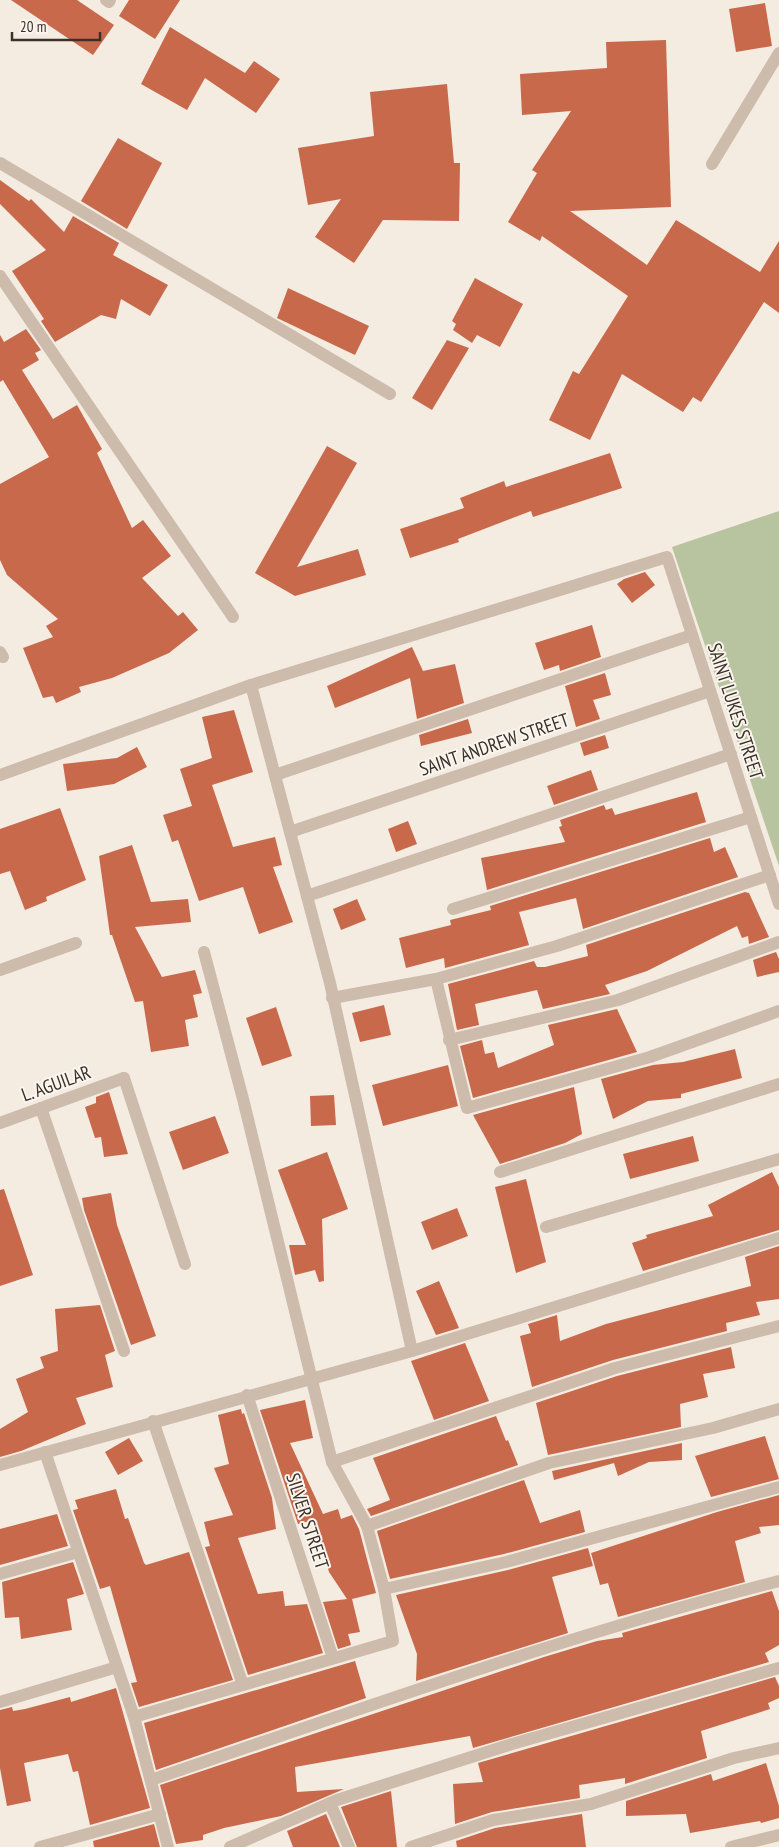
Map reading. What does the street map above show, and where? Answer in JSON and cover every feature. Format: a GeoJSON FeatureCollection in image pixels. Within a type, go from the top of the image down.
{"type":"FeatureCollection","features":[{"type":"Feature","properties":{"kind":"street"},"geometry":{"type":"LineString","coordinates":[[712,164],[779,53]]}},
{"type":"Feature","properties":{"kind":"street"},"geometry":{"type":"LineString","coordinates":[[0,163],[390,394]]}},
{"type":"Feature","properties":{"kind":"street"},"geometry":{"type":"LineString","coordinates":[[0,276],[233,617]]}},
{"type":"Feature","properties":{"kind":"street","name":"SAINT LUKES STREET"},"geometry":{"type":"LineString","coordinates":[[252,685],[667,557],[779,904]]}},
{"type":"Feature","properties":{"kind":"street"},"geometry":{"type":"LineString","coordinates":[[275,775],[692,635]]}},
{"type":"Feature","properties":{"kind":"street"},"geometry":{"type":"LineString","coordinates":[[0,775],[252,685],[332,998],[412,1351]]}},
{"type":"Feature","properties":{"kind":"street","name":"SAINT ANDREW STREET"},"geometry":{"type":"LineString","coordinates":[[290,832],[710,691]]}},
{"type":"Feature","properties":{"kind":"street"},"geometry":{"type":"LineString","coordinates":[[307,896],[731,754]]}},
{"type":"Feature","properties":{"kind":"street"},"geometry":{"type":"LineString","coordinates":[[454,909],[751,816]]}},
{"type":"Feature","properties":{"kind":"street"},"geometry":{"type":"LineString","coordinates":[[332,998],[436,979],[557,946],[770,875]]}},
{"type":"Feature","properties":{"kind":"street"},"geometry":{"type":"LineString","coordinates":[[0,970],[76,942]]}},
{"type":"Feature","properties":{"kind":"street"},"geometry":{"type":"LineString","coordinates":[[450,1040],[618,1000],[779,942]]}},
{"type":"Feature","properties":{"kind":"street"},"geometry":{"type":"LineString","coordinates":[[134,1717],[393,1641],[384,1589],[367,1526],[332,1462],[243,1099],[204,952]]}},
{"type":"Feature","properties":{"kind":"street"},"geometry":{"type":"LineString","coordinates":[[436,979],[467,1108],[650,1057],[779,1011]]}},
{"type":"Feature","properties":{"kind":"street","name":"L. AGUILAR"},"geometry":{"type":"LineString","coordinates":[[0,1123],[124,1078],[185,1264]]}},
{"type":"Feature","properties":{"kind":"street"},"geometry":{"type":"LineString","coordinates":[[500,1172],[779,1084]]}},
{"type":"Feature","properties":{"kind":"street"},"geometry":{"type":"LineString","coordinates":[[41,1108],[124,1351]]}},
{"type":"Feature","properties":{"kind":"street"},"geometry":{"type":"LineString","coordinates":[[546,1227],[779,1159]]}},
{"type":"Feature","properties":{"kind":"street"},"geometry":{"type":"LineString","coordinates":[[0,1465],[312,1377],[412,1351],[779,1238]]}},
{"type":"Feature","properties":{"kind":"street"},"geometry":{"type":"LineString","coordinates":[[332,1462],[615,1368],[779,1326]]}},
{"type":"Feature","properties":{"kind":"street","name":"SILVER STREET"},"geometry":{"type":"LineString","coordinates":[[247,1395],[333,1658]]}},
{"type":"Feature","properties":{"kind":"street"},"geometry":{"type":"LineString","coordinates":[[367,1526],[549,1463],[713,1428],[779,1409]]}},
{"type":"Feature","properties":{"kind":"street"},"geometry":{"type":"LineString","coordinates":[[153,1421],[243,1685]]}},
{"type":"Feature","properties":{"kind":"street"},"geometry":{"type":"LineString","coordinates":[[44,1452],[134,1717],[168,1847]]}},
{"type":"Feature","properties":{"kind":"street"},"geometry":{"type":"LineString","coordinates":[[384,1589],[506,1562],[779,1487]]}},
{"type":"Feature","properties":{"kind":"street"},"geometry":{"type":"LineString","coordinates":[[0,1574],[78,1552]]}},
{"type":"Feature","properties":{"kind":"street"},"geometry":{"type":"LineString","coordinates":[[150,1780],[390,1699],[675,1608],[779,1581]]}},
{"type":"Feature","properties":{"kind":"street"},"geometry":{"type":"LineString","coordinates":[[0,1702],[117,1667]]}},
{"type":"Feature","properties":{"kind":"street"},"geometry":{"type":"LineString","coordinates":[[230,1847],[330,1803],[512,1744],[779,1668]]}},
{"type":"Feature","properties":{"kind":"street"},"geometry":{"type":"LineString","coordinates":[[412,1847],[493,1820],[590,1804],[734,1758],[779,1748]]}},
{"type":"Feature","properties":{"kind":"street"},"geometry":{"type":"LineString","coordinates":[[330,1803],[349,1847]]}},
{"type":"Feature","properties":{"kind":"street"},"geometry":{"type":"LineString","coordinates":[[47,1846],[160,1814]]}},
{"type":"Feature","properties":{"kind":"street"},"geometry":{"type":"LineString","coordinates":[[731,1847],[779,1835]]}},
{"type":"Feature","properties":{"kind":"green space"},"geometry":{"type":"Polygon","coordinates":[[[779,511],[779,866],[672,547],[779,511]]]}},
{"type":"Feature","properties":{"kind":"building"},"geometry":{"type":"Polygon","coordinates":[[[11,0],[77,0],[114,25],[93,55],[11,0]]]}},
{"type":"Feature","properties":{"kind":"building"},"geometry":{"type":"Polygon","coordinates":[[[129,0],[180,0],[155,39],[119,16],[129,0]]]}},
{"type":"Feature","properties":{"kind":"building"},"geometry":{"type":"Polygon","coordinates":[[[765,3],[772,46],[736,52],[729,9],[765,3]]]}},
{"type":"Feature","properties":{"kind":"building"},"geometry":{"type":"Polygon","coordinates":[[[170,27],[245,73],[254,61],[280,79],[256,113],[205,78],[187,110],[141,84],[170,27]]]}},
{"type":"Feature","properties":{"kind":"building"},"geometry":{"type":"Polygon","coordinates":[[[666,40],[671,207],[570,211],[647,265],[676,220],[760,272],[779,241],[779,313],[764,302],[701,402],[693,397],[683,412],[622,374],[590,440],[549,420],[573,371],[579,374],[628,296],[542,236],[540,241],[508,222],[537,173],[532,170],[571,111],[522,115],[520,74],[607,68],[606,42],[666,40]]]}},
{"type":"Feature","properties":{"kind":"building"},"geometry":{"type":"Polygon","coordinates":[[[447,84],[454,163],[460,163],[459,221],[383,220],[354,263],[315,237],[341,199],[308,205],[298,148],[374,136],[370,92],[447,84]]]}},
{"type":"Feature","properties":{"kind":"building"},"geometry":{"type":"Polygon","coordinates":[[[118,138],[162,163],[127,229],[81,201],[118,138]]]}},
{"type":"Feature","properties":{"kind":"building"},"geometry":{"type":"Polygon","coordinates":[[[0,180],[29,201],[31,199],[64,232],[73,216],[119,243],[113,255],[168,285],[150,316],[121,299],[116,319],[101,315],[55,342],[41,321],[44,319],[12,271],[46,250],[0,204],[0,180]]]}},
{"type":"Feature","properties":{"kind":"building"},"geometry":{"type":"Polygon","coordinates":[[[475,278],[523,304],[500,347],[477,335],[472,343],[453,330],[456,324],[452,321],[475,278]]]}},
{"type":"Feature","properties":{"kind":"building"},"geometry":{"type":"Polygon","coordinates":[[[288,288],[369,326],[355,355],[277,318],[288,288]]]}},
{"type":"Feature","properties":{"kind":"building"},"geometry":{"type":"Polygon","coordinates":[[[26,329],[41,350],[35,353],[39,360],[22,370],[53,419],[77,405],[102,449],[97,453],[132,528],[143,520],[171,556],[142,578],[178,616],[183,612],[198,630],[169,653],[112,678],[79,687],[81,692],[56,703],[53,696],[43,698],[23,648],[53,637],[46,626],[58,619],[7,575],[0,560],[0,484],[49,457],[3,380],[0,382],[0,335],[4,342],[26,329]]]}},
{"type":"Feature","properties":{"kind":"building"},"geometry":{"type":"Polygon","coordinates":[[[447,340],[469,348],[432,410],[412,398],[447,340]]]}},
{"type":"Feature","properties":{"kind":"building"},"geometry":{"type":"Polygon","coordinates":[[[327,446],[357,463],[297,567],[358,549],[366,575],[295,596],[255,573],[327,446]]]}},
{"type":"Feature","properties":{"kind":"building"},"geometry":{"type":"Polygon","coordinates":[[[610,453],[622,488],[533,517],[531,511],[458,539],[459,542],[410,558],[400,529],[464,508],[460,498],[504,481],[506,487],[610,453]]]}},
{"type":"Feature","properties":{"kind":"building"},"geometry":{"type":"Polygon","coordinates":[[[645,572],[655,585],[632,603],[617,584],[624,579],[645,572]]]}},
{"type":"Feature","properties":{"kind":"building"},"geometry":{"type":"Polygon","coordinates":[[[592,625],[601,657],[560,671],[559,665],[544,670],[535,643],[592,625]]]}},
{"type":"Feature","properties":{"kind":"building"},"geometry":{"type":"Polygon","coordinates":[[[412,647],[423,671],[455,664],[464,703],[417,719],[410,678],[335,708],[327,686],[412,647]]]}},
{"type":"Feature","properties":{"kind":"building"},"geometry":{"type":"Polygon","coordinates":[[[605,673],[611,695],[593,700],[600,719],[576,727],[565,686],[605,673]]]}},
{"type":"Feature","properties":{"kind":"building"},"geometry":{"type":"Polygon","coordinates":[[[234,710],[253,772],[212,785],[233,847],[275,837],[282,865],[273,867],[293,922],[259,934],[243,887],[199,901],[178,840],[172,842],[163,815],[192,806],[180,769],[212,758],[202,717],[234,710]]]}},
{"type":"Feature","properties":{"kind":"building"},"geometry":{"type":"Polygon","coordinates":[[[468,719],[472,733],[421,746],[419,735],[468,719]]]}},
{"type":"Feature","properties":{"kind":"building"},"geometry":{"type":"Polygon","coordinates":[[[605,735],[609,748],[584,756],[580,743],[605,735]]]}},
{"type":"Feature","properties":{"kind":"building"},"geometry":{"type":"Polygon","coordinates":[[[137,747],[147,767],[114,784],[67,791],[63,764],[117,758],[137,747]]]}},
{"type":"Feature","properties":{"kind":"building"},"geometry":{"type":"Polygon","coordinates":[[[591,770],[598,790],[554,805],[547,786],[591,770]]]}},
{"type":"Feature","properties":{"kind":"building"},"geometry":{"type":"Polygon","coordinates":[[[697,792],[706,822],[487,890],[481,858],[565,842],[559,827],[562,826],[560,820],[604,805],[606,810],[612,808],[615,815],[697,792]]]}},
{"type":"Feature","properties":{"kind":"building"},"geometry":{"type":"Polygon","coordinates":[[[60,808],[86,880],[46,897],[47,901],[25,910],[10,871],[0,874],[0,829],[60,808]]]}},
{"type":"Feature","properties":{"kind":"building"},"geometry":{"type":"Polygon","coordinates":[[[408,821],[417,844],[396,852],[388,829],[408,821]]]}},
{"type":"Feature","properties":{"kind":"building"},"geometry":{"type":"Polygon","coordinates":[[[710,838],[714,852],[725,847],[738,877],[583,929],[576,898],[519,912],[529,945],[445,968],[444,958],[406,968],[399,938],[451,925],[450,920],[491,910],[490,906],[710,838]]]}},
{"type":"Feature","properties":{"kind":"building"},"geometry":{"type":"Polygon","coordinates":[[[132,845],[151,902],[188,899],[191,922],[135,927],[162,977],[195,970],[202,993],[193,995],[198,1017],[185,1020],[189,1046],[151,1052],[143,1001],[135,1002],[112,935],[110,935],[99,856],[132,845]]]}},
{"type":"Feature","properties":{"kind":"building"},"geometry":{"type":"Polygon","coordinates":[[[745,892],[749,893],[769,937],[749,944],[748,936],[742,938],[737,926],[647,971],[605,985],[610,994],[543,1009],[537,990],[475,1004],[479,1025],[457,1030],[448,984],[534,961],[537,967],[545,967],[588,956],[586,945],[745,892]]]}},
{"type":"Feature","properties":{"kind":"building"},"geometry":{"type":"Polygon","coordinates":[[[357,899],[366,920],[341,930],[333,909],[357,899]]]}},
{"type":"Feature","properties":{"kind":"building"},"geometry":{"type":"Polygon","coordinates":[[[776,952],[779,959],[779,972],[757,977],[753,960],[776,952]]]}},
{"type":"Feature","properties":{"kind":"building"},"geometry":{"type":"Polygon","coordinates":[[[384,1005],[391,1035],[360,1042],[352,1013],[384,1005]]]}},
{"type":"Feature","properties":{"kind":"building"},"geometry":{"type":"Polygon","coordinates":[[[276,1007],[292,1056],[262,1066],[246,1018],[276,1007]]]}},
{"type":"Feature","properties":{"kind":"building"},"geometry":{"type":"Polygon","coordinates":[[[617,1009],[637,1052],[473,1098],[460,1046],[482,1040],[485,1054],[494,1052],[498,1068],[554,1045],[548,1025],[617,1009]]]}},
{"type":"Feature","properties":{"kind":"building"},"geometry":{"type":"Polygon","coordinates":[[[735,1049],[742,1078],[681,1094],[681,1098],[648,1101],[613,1119],[601,1079],[653,1065],[683,1062],[735,1049]]]}},
{"type":"Feature","properties":{"kind":"building"},"geometry":{"type":"Polygon","coordinates":[[[448,1065],[458,1106],[383,1126],[372,1085],[448,1065]]]}},
{"type":"Feature","properties":{"kind":"building"},"geometry":{"type":"Polygon","coordinates":[[[574,1087],[582,1134],[565,1143],[500,1164],[473,1115],[574,1087]]]}},
{"type":"Feature","properties":{"kind":"building"},"geometry":{"type":"Polygon","coordinates":[[[109,1092],[128,1154],[104,1157],[101,1137],[95,1138],[85,1107],[96,1103],[96,1097],[109,1092]]]}},
{"type":"Feature","properties":{"kind":"building"},"geometry":{"type":"Polygon","coordinates":[[[334,1095],[336,1125],[311,1126],[310,1096],[334,1095]]]}},
{"type":"Feature","properties":{"kind":"building"},"geometry":{"type":"Polygon","coordinates":[[[215,1116],[229,1153],[183,1170],[169,1132],[215,1116]]]}},
{"type":"Feature","properties":{"kind":"building"},"geometry":{"type":"Polygon","coordinates":[[[693,1136],[699,1161],[630,1179],[623,1154],[693,1136]]]}},
{"type":"Feature","properties":{"kind":"building"},"geometry":{"type":"Polygon","coordinates":[[[327,1152],[348,1209],[322,1219],[324,1281],[319,1282],[315,1270],[295,1275],[289,1245],[306,1245],[278,1170],[327,1152]]]}},
{"type":"Feature","properties":{"kind":"building"},"geometry":{"type":"Polygon","coordinates":[[[772,1172],[779,1187],[779,1230],[643,1271],[632,1243],[647,1238],[646,1235],[713,1216],[708,1205],[772,1172]]]}},
{"type":"Feature","properties":{"kind":"building"},"geometry":{"type":"Polygon","coordinates":[[[526,1179],[546,1262],[516,1273],[495,1187],[526,1179]]]}},
{"type":"Feature","properties":{"kind":"building"},"geometry":{"type":"Polygon","coordinates":[[[4,1189],[33,1275],[0,1286],[0,1190],[4,1189]]]}},
{"type":"Feature","properties":{"kind":"building"},"geometry":{"type":"Polygon","coordinates":[[[111,1193],[117,1225],[156,1336],[131,1345],[84,1210],[82,1198],[111,1193]]]}},
{"type":"Feature","properties":{"kind":"building"},"geometry":{"type":"Polygon","coordinates":[[[457,1208],[468,1236],[432,1250],[421,1222],[457,1208]]]}},
{"type":"Feature","properties":{"kind":"building"},"geometry":{"type":"Polygon","coordinates":[[[779,1246],[779,1299],[756,1302],[760,1315],[726,1323],[727,1331],[613,1360],[532,1387],[520,1336],[531,1333],[528,1324],[557,1315],[560,1341],[606,1324],[751,1286],[745,1257],[779,1246]]]}},
{"type":"Feature","properties":{"kind":"building"},"geometry":{"type":"Polygon","coordinates":[[[439,1281],[459,1328],[436,1335],[416,1291],[439,1281]]]}},
{"type":"Feature","properties":{"kind":"building"},"geometry":{"type":"Polygon","coordinates":[[[100,1305],[115,1351],[105,1355],[113,1387],[76,1398],[86,1424],[21,1451],[0,1457],[0,1429],[28,1412],[16,1379],[44,1368],[40,1357],[58,1351],[55,1309],[100,1305]]]}},
{"type":"Feature","properties":{"kind":"building"},"geometry":{"type":"Polygon","coordinates":[[[465,1343],[489,1401],[434,1420],[411,1361],[465,1343]]]}},
{"type":"Feature","properties":{"kind":"building"},"geometry":{"type":"Polygon","coordinates":[[[731,1347],[735,1368],[703,1374],[708,1397],[680,1404],[681,1427],[548,1455],[536,1403],[617,1376],[731,1347]]]}},
{"type":"Feature","properties":{"kind":"building"},"geometry":{"type":"Polygon","coordinates":[[[305,1400],[313,1438],[290,1443],[323,1514],[338,1509],[341,1519],[352,1515],[359,1529],[376,1593],[352,1599],[360,1632],[348,1634],[351,1645],[338,1649],[323,1602],[347,1599],[329,1572],[314,1520],[298,1524],[260,1410],[305,1400]]]}},
{"type":"Feature","properties":{"kind":"building"},"geometry":{"type":"Polygon","coordinates":[[[241,1409],[242,1414],[244,1413],[272,1498],[276,1529],[238,1538],[258,1594],[283,1591],[285,1606],[307,1604],[323,1653],[248,1675],[205,1547],[210,1546],[204,1522],[233,1515],[214,1468],[229,1464],[218,1415],[241,1409]]]}},
{"type":"Feature","properties":{"kind":"building"},"geometry":{"type":"Polygon","coordinates":[[[496,1416],[518,1465],[371,1516],[367,1509],[390,1500],[373,1458],[496,1416]]]}},
{"type":"Feature","properties":{"kind":"building"},"geometry":{"type":"Polygon","coordinates":[[[765,1436],[779,1479],[711,1497],[695,1456],[765,1436]]]}},
{"type":"Feature","properties":{"kind":"building"},"geometry":{"type":"Polygon","coordinates":[[[129,1438],[143,1461],[118,1475],[105,1452],[129,1438]]]}},
{"type":"Feature","properties":{"kind":"building"},"geometry":{"type":"Polygon","coordinates":[[[682,1443],[682,1460],[649,1462],[618,1476],[614,1463],[554,1480],[552,1471],[682,1443]]]}},
{"type":"Feature","properties":{"kind":"building"},"geometry":{"type":"Polygon","coordinates":[[[524,1480],[540,1523],[580,1510],[585,1532],[504,1554],[390,1579],[377,1531],[524,1480]]]}},
{"type":"Feature","properties":{"kind":"building"},"geometry":{"type":"Polygon","coordinates":[[[116,1489],[125,1519],[128,1518],[146,1565],[189,1552],[233,1680],[139,1707],[131,1683],[137,1682],[110,1586],[100,1589],[73,1510],[78,1509],[75,1500],[116,1489]]]}},
{"type":"Feature","properties":{"kind":"building"},"geometry":{"type":"Polygon","coordinates":[[[779,1495],[779,1525],[759,1527],[761,1533],[735,1541],[745,1582],[618,1617],[608,1583],[600,1585],[591,1553],[717,1512],[779,1495]]]}},
{"type":"Feature","properties":{"kind":"building"},"geometry":{"type":"Polygon","coordinates":[[[57,1514],[68,1546],[0,1565],[0,1529],[57,1514]]]}},
{"type":"Feature","properties":{"kind":"building"},"geometry":{"type":"Polygon","coordinates":[[[588,1548],[593,1566],[552,1577],[568,1633],[416,1681],[417,1654],[396,1595],[508,1570],[588,1548]]]}},
{"type":"Feature","properties":{"kind":"building"},"geometry":{"type":"Polygon","coordinates":[[[73,1562],[84,1594],[67,1599],[72,1630],[21,1639],[19,1617],[5,1618],[2,1582],[73,1562]]]}},
{"type":"Feature","properties":{"kind":"building"},"geometry":{"type":"Polygon","coordinates":[[[772,1591],[779,1611],[779,1645],[765,1653],[769,1662],[473,1748],[470,1736],[295,1767],[297,1792],[344,1789],[281,1816],[224,1828],[203,1835],[203,1840],[176,1844],[160,1785],[544,1657],[597,1641],[623,1637],[622,1633],[772,1591]]]}},
{"type":"Feature","properties":{"kind":"building"},"geometry":{"type":"Polygon","coordinates":[[[355,1661],[366,1698],[156,1770],[144,1723],[355,1661]]]}},
{"type":"Feature","properties":{"kind":"building"},"geometry":{"type":"Polygon","coordinates":[[[775,1677],[779,1686],[779,1698],[768,1703],[770,1709],[701,1731],[707,1758],[625,1784],[625,1778],[579,1785],[580,1798],[492,1812],[455,1824],[453,1784],[483,1782],[478,1763],[775,1677]]]}},
{"type":"Feature","properties":{"kind":"building"},"geometry":{"type":"Polygon","coordinates":[[[116,1688],[150,1808],[90,1825],[78,1771],[73,1772],[68,1754],[24,1763],[31,1801],[7,1806],[0,1768],[0,1710],[12,1707],[13,1711],[25,1709],[70,1697],[71,1702],[116,1688]]]}},
{"type":"Feature","properties":{"kind":"building"},"geometry":{"type":"Polygon","coordinates":[[[766,1763],[779,1806],[779,1818],[761,1823],[760,1821],[690,1833],[686,1814],[626,1816],[626,1801],[711,1774],[713,1781],[766,1763]]]}},
{"type":"Feature","properties":{"kind":"building"},"geometry":{"type":"Polygon","coordinates":[[[391,1791],[397,1847],[357,1847],[341,1807],[391,1791]]]}},
{"type":"Feature","properties":{"kind":"building"},"geometry":{"type":"Polygon","coordinates":[[[326,1814],[340,1847],[293,1847],[287,1831],[326,1814]]]}},
{"type":"Feature","properties":{"kind":"building"},"geometry":{"type":"Polygon","coordinates":[[[582,1814],[586,1847],[457,1847],[456,1841],[495,1828],[582,1814]]]}},
{"type":"Feature","properties":{"kind":"building"},"geometry":{"type":"Polygon","coordinates":[[[154,1824],[160,1847],[94,1847],[93,1841],[154,1824]]]}}]}
